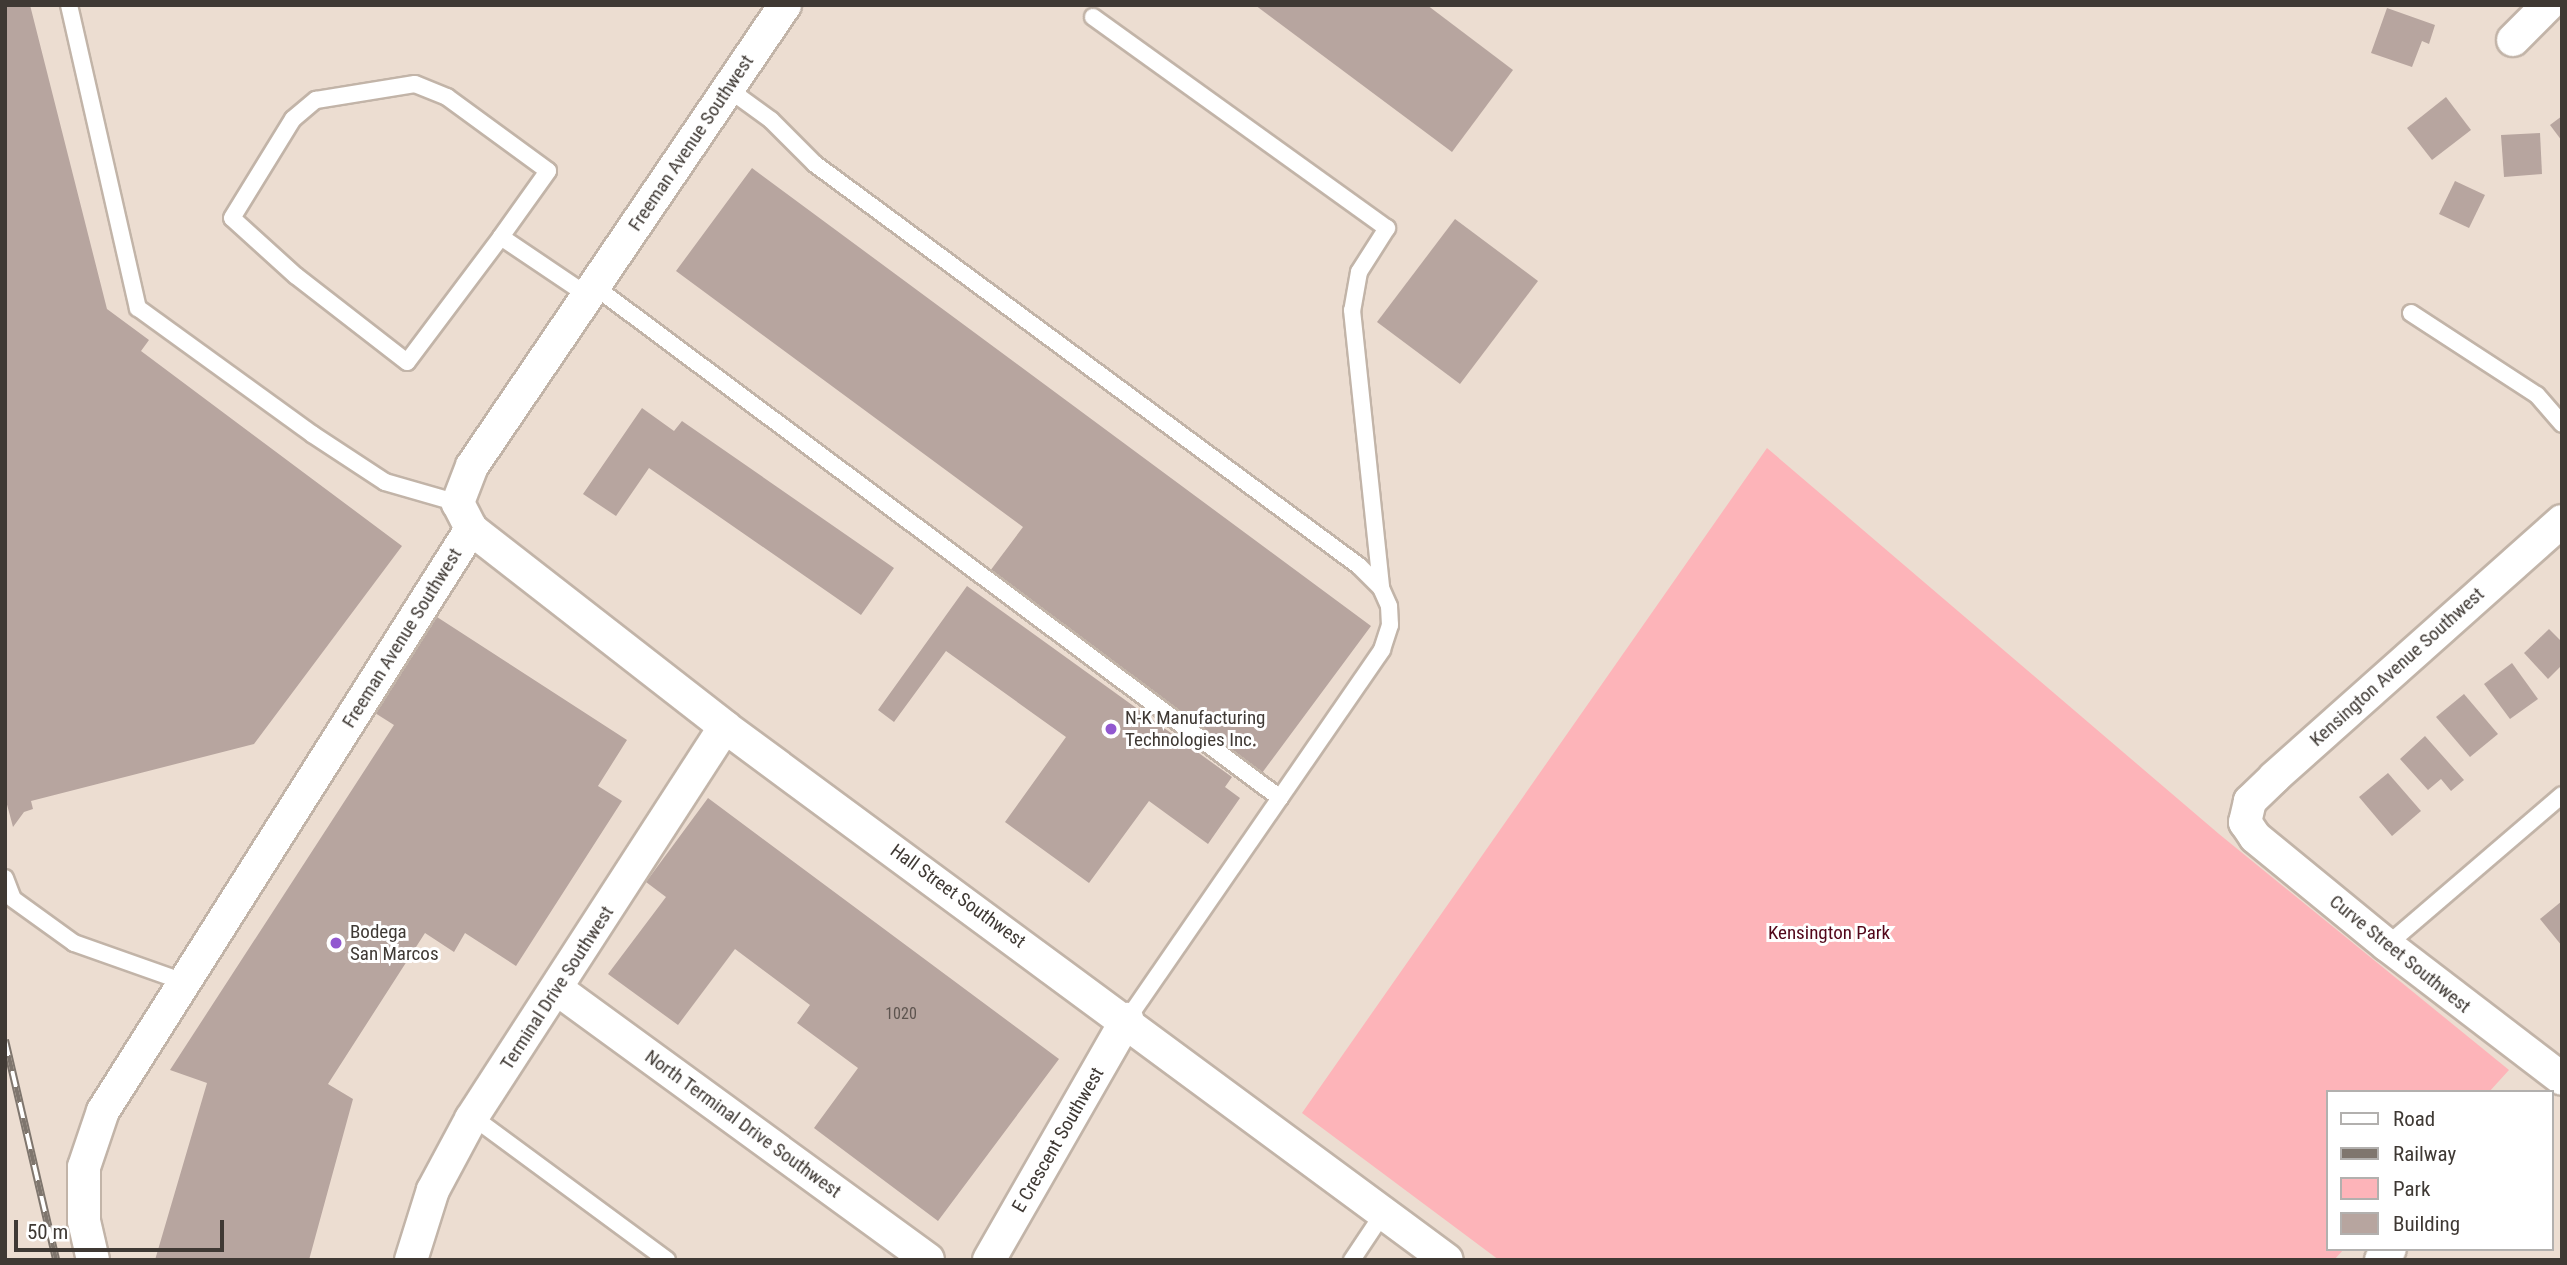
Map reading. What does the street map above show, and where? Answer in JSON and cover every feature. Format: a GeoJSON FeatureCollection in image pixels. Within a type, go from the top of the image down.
{"type":"FeatureCollection","features":[{"type":"Feature","properties":{"kind":"street","name":"Freeman Avenue Southwest"},"geometry":{"type":"LineString","coordinates":[[93,1260],[84,1221],[84,1167],[103,1111],[184,982],[464,516],[472,466],[785,5]]}},
{"type":"Feature","properties":{"kind":"street"},"geometry":{"type":"LineString","coordinates":[[2513,40],[2548,5]]}},
{"type":"Feature","properties":{"kind":"street","name":"Hall Street Southwest"},"geometry":{"type":"LineString","coordinates":[[464,516],[725,727],[1127,1019],[1447,1260]]}},
{"type":"Feature","properties":{"kind":"street","name":"Kensington Avenue Southwest"},"geometry":{"type":"LineString","coordinates":[[2245,821],[2250,801],[2275,776],[2562,521]]}},
{"type":"Feature","properties":{"kind":"street","name":"Terminal Drive Southwest"},"geometry":{"type":"LineString","coordinates":[[411,1260],[433,1190],[473,1117],[725,727]]}},
{"type":"Feature","properties":{"kind":"street","name":"Curve Street Southwest"},"geometry":{"type":"LineString","coordinates":[[2245,821],[2255,837],[2554,1078]]}},
{"type":"Feature","properties":{"kind":"street","name":"North Terminal Drive Southwest"},"geometry":{"type":"LineString","coordinates":[[557,989],[928,1260]]}},
{"type":"Feature","properties":{"kind":"street","name":"E Crescent Southwest"},"geometry":{"type":"LineString","coordinates":[[989,1260],[1127,1019]]}},
{"type":"Feature","properties":{"kind":"lane"},"geometry":{"type":"LineString","coordinates":[[69,5],[138,308],[312,435],[385,482],[464,516]]}},
{"type":"Feature","properties":{"kind":"lane"},"geometry":{"type":"LineString","coordinates":[[1093,17],[1387,228],[1359,272],[1352,310],[1381,589]]}},
{"type":"Feature","properties":{"kind":"lane"},"geometry":{"type":"LineString","coordinates":[[415,84],[447,97],[548,171],[502,237],[407,362],[296,276],[232,218],[293,119],[316,100],[415,84]]}},
{"type":"Feature","properties":{"kind":"lane"},"geometry":{"type":"LineString","coordinates":[[727,88],[771,120],[815,164],[1359,566],[1381,589],[1389,606],[1390,625],[1382,650],[1127,1019]]}},
{"type":"Feature","properties":{"kind":"lane"},"geometry":{"type":"LineString","coordinates":[[502,237],[591,290],[1280,798]]}},
{"type":"Feature","properties":{"kind":"lane"},"geometry":{"type":"LineString","coordinates":[[2411,313],[2537,395],[2562,424]]}},
{"type":"Feature","properties":{"kind":"lane"},"geometry":{"type":"LineString","coordinates":[[2387,945],[2562,795]]}},
{"type":"Feature","properties":{"kind":"lane"},"geometry":{"type":"LineString","coordinates":[[5,878],[13,900],[74,943],[184,982]]}},
{"type":"Feature","properties":{"kind":"lane"},"geometry":{"type":"LineString","coordinates":[[473,1117],[667,1260]]}},
{"type":"Feature","properties":{"kind":"lane"},"geometry":{"type":"LineString","coordinates":[[1352,1260],[1384,1212]]}},
{"type":"Feature","properties":{"kind":"green space","name":"Kensington Park"},"geometry":{"type":"Polygon","coordinates":[[[1767,448],[2219,834],[2509,1070],[2491,1090],[2326,1090],[2326,1251],[2342,1251],[2334,1260],[1499,1260],[1302,1113],[1767,448]]]}},
{"type":"Feature","properties":{"kind":"building"},"geometry":{"type":"Polygon","coordinates":[[[5,5],[30,5],[107,309],[149,340],[141,351],[402,546],[254,744],[31,801],[33,809],[24,812],[13,827],[5,797],[5,5]]]}},
{"type":"Feature","properties":{"kind":"building"},"geometry":{"type":"Polygon","coordinates":[[[1255,5],[1427,5],[1513,70],[1452,152],[1255,5]]]}},
{"type":"Feature","properties":{"kind":"building"},"geometry":{"type":"Polygon","coordinates":[[[2387,8],[2435,25],[2429,44],[2422,41],[2412,67],[2371,53],[2387,8]]]}},
{"type":"Feature","properties":{"kind":"building"},"geometry":{"type":"Polygon","coordinates":[[[2446,97],[2471,130],[2432,160],[2407,128],[2446,97]]]}},
{"type":"Feature","properties":{"kind":"building"},"geometry":{"type":"Polygon","coordinates":[[[2562,116],[2562,141],[2550,125],[2562,116]]]}},
{"type":"Feature","properties":{"kind":"building"},"geometry":{"type":"Polygon","coordinates":[[[2540,133],[2542,174],[2504,177],[2501,135],[2540,133]]]}},
{"type":"Feature","properties":{"kind":"building"},"geometry":{"type":"Polygon","coordinates":[[[752,168],[1371,626],[1262,773],[990,571],[1023,527],[676,271],[752,168]]]}},
{"type":"Feature","properties":{"kind":"building"},"geometry":{"type":"Polygon","coordinates":[[[2455,181],[2485,195],[2469,228],[2439,214],[2455,181]]]}},
{"type":"Feature","properties":{"kind":"building"},"geometry":{"type":"Polygon","coordinates":[[[1455,219],[1538,281],[1460,384],[1377,322],[1455,219]]]}},
{"type":"Feature","properties":{"kind":"building"},"geometry":{"type":"Polygon","coordinates":[[[642,408],[674,431],[682,421],[894,568],[861,615],[649,468],[616,516],[583,494],[642,408]]]}},
{"type":"Feature","properties":{"kind":"building","name":"N-K Manufacturing Technologies Inc."},"geometry":{"type":"Polygon","coordinates":[[[967,586],[1232,777],[1225,787],[1240,798],[1208,844],[1149,801],[1089,883],[1005,822],[1066,737],[946,651],[894,722],[878,710],[967,586]]]}},
{"type":"Feature","properties":{"kind":"building","name":"Bodega San Marcos"},"geometry":{"type":"Polygon","coordinates":[[[437,617],[627,740],[598,786],[622,801],[516,966],[465,933],[454,952],[425,933],[328,1084],[353,1099],[309,1260],[155,1260],[207,1083],[170,1070],[394,725],[375,713],[437,617]]]}},
{"type":"Feature","properties":{"kind":"building"},"geometry":{"type":"Polygon","coordinates":[[[2549,629],[2562,642],[2562,665],[2548,679],[2524,653],[2549,629]]]}},
{"type":"Feature","properties":{"kind":"building"},"geometry":{"type":"Polygon","coordinates":[[[2512,663],[2538,699],[2510,719],[2484,684],[2512,663]]]}},
{"type":"Feature","properties":{"kind":"building"},"geometry":{"type":"Polygon","coordinates":[[[2464,694],[2498,734],[2470,757],[2436,717],[2464,694]]]}},
{"type":"Feature","properties":{"kind":"building"},"geometry":{"type":"Polygon","coordinates":[[[2425,736],[2464,780],[2451,791],[2441,779],[2428,790],[2400,759],[2425,736]]]}},
{"type":"Feature","properties":{"kind":"building"},"geometry":{"type":"Polygon","coordinates":[[[2388,773],[2421,811],[2392,836],[2359,797],[2388,773]]]}},
{"type":"Feature","properties":{"kind":"building"},"geometry":{"type":"Polygon","coordinates":[[[708,798],[1059,1059],[938,1221],[814,1128],[858,1068],[797,1023],[810,1005],[735,949],[678,1025],[608,974],[666,897],[646,882],[708,798]]]}},
{"type":"Feature","properties":{"kind":"building"},"geometry":{"type":"Polygon","coordinates":[[[2562,901],[2562,946],[2540,919],[2562,901]]]}},
{"type":"Feature","properties":{"kind":"railway"},"geometry":{"type":"LineString","coordinates":[[5,1040],[56,1260]]}},
{"type":"Feature","properties":{"kind":"place","name":"N-K Manufacturing Technologies Inc."},"geometry":{"type":"Point","coordinates":[1111,729]}},
{"type":"Feature","properties":{"kind":"place","name":"Bodega San Marcos"},"geometry":{"type":"Point","coordinates":[336,943]}}]}
